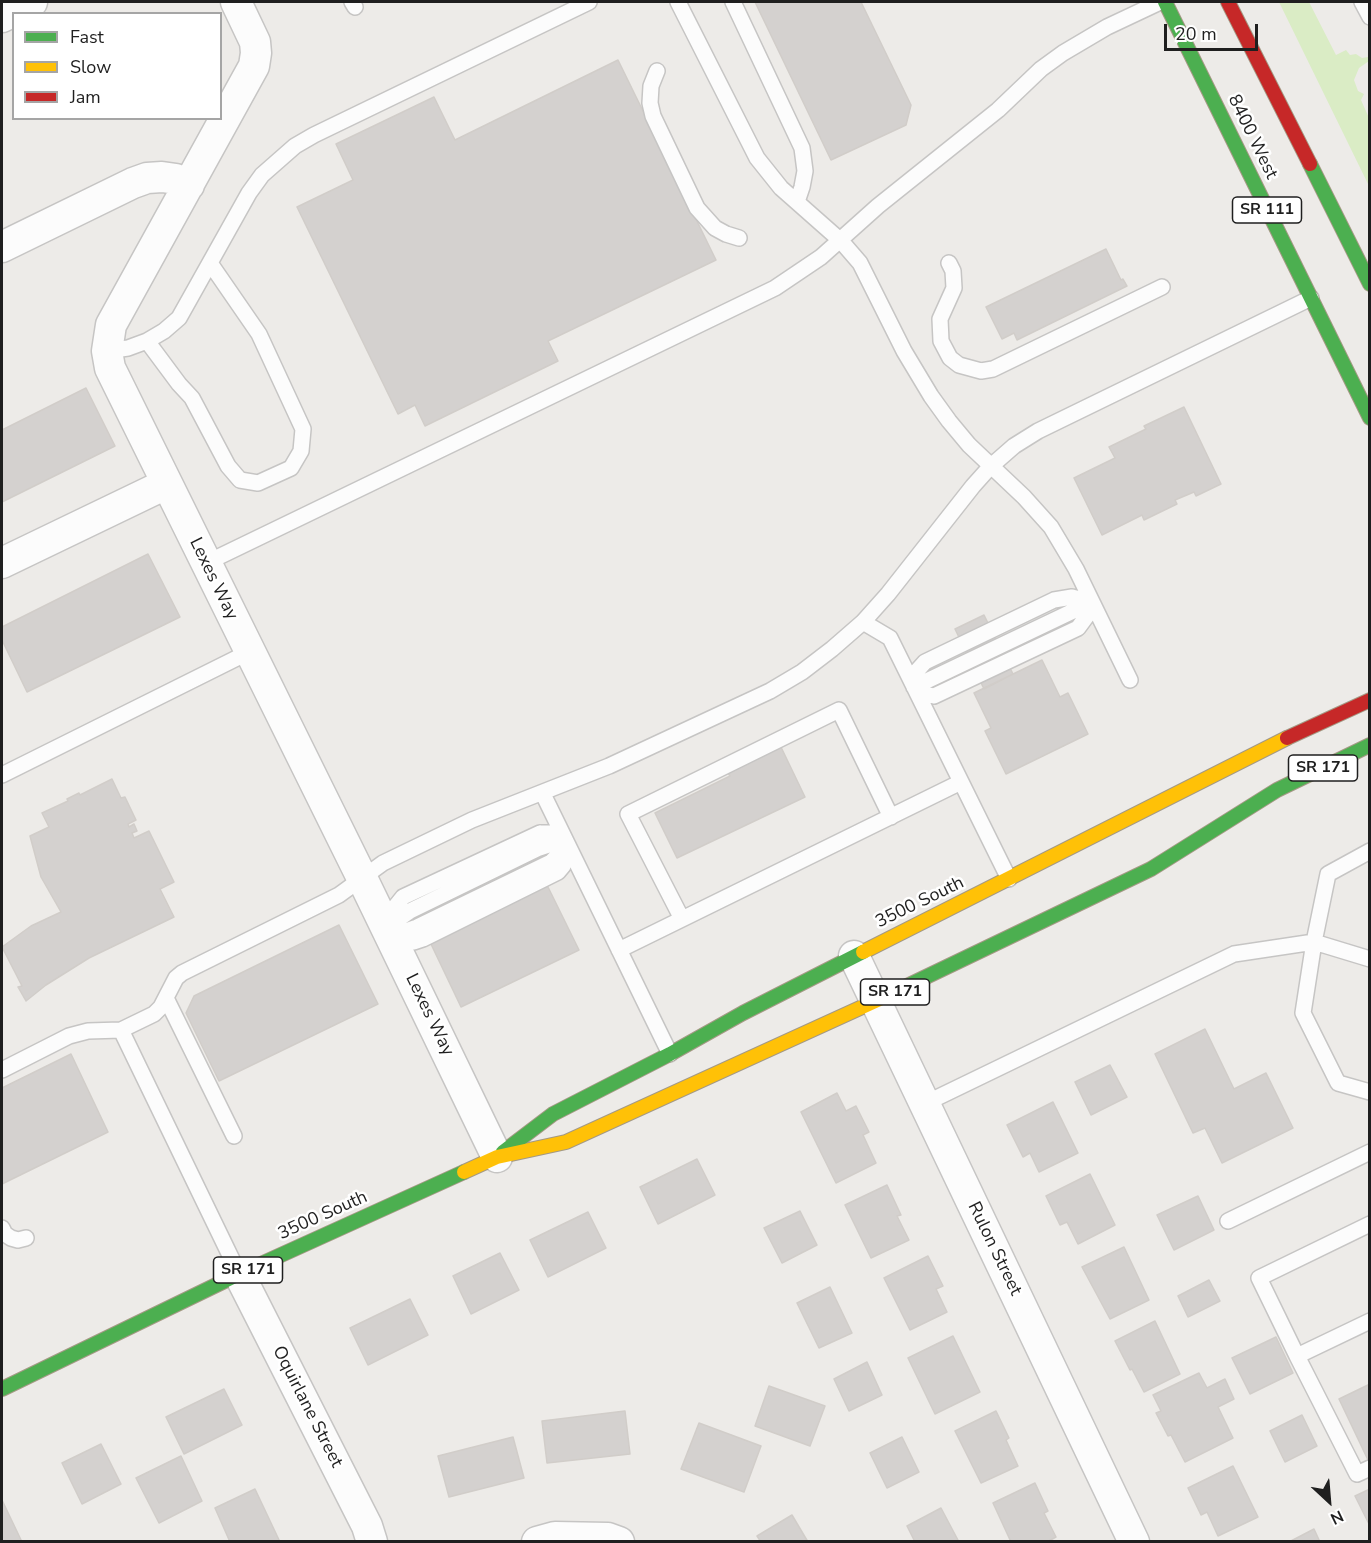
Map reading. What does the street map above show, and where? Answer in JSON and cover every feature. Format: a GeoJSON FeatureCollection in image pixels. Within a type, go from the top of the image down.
{"type":"FeatureCollection","features":[{"type":"Feature","properties":{"kind":"main road","name":"8400 West"},"geometry":{"type":"LineString","coordinates":[[1165,2],[1370,418]]}},
{"type":"Feature","properties":{"kind":"main road","name":"SR 111"},"geometry":{"type":"LineString","coordinates":[[1228,2],[1370,284]]}},
{"type":"Feature","properties":{"kind":"main road","name":"3500 South"},"geometry":{"type":"LineString","coordinates":[[497,1157],[553,1114],[670,1054],[743,1013],[1313,725],[1370,700]]}},
{"type":"Feature","properties":{"kind":"main road","name":"3500 South"},"geometry":{"type":"LineString","coordinates":[[2,1389],[239,1274],[497,1157],[566,1142],[875,1002],[1151,869],[1277,790],[1370,745]]}},
{"type":"Feature","properties":{"kind":"street"},"geometry":{"type":"LineString","coordinates":[[2,17],[32,2]]}},
{"type":"Feature","properties":{"kind":"street","name":"Lexes Way"},"geometry":{"type":"LineString","coordinates":[[236,2],[255,42],[254,66],[111,325],[107,351],[110,368],[497,1157]]}},
{"type":"Feature","properties":{"kind":"street"},"geometry":{"type":"LineString","coordinates":[[2,247],[140,180],[162,177],[176,179],[189,185]]}},
{"type":"Feature","properties":{"kind":"street"},"geometry":{"type":"LineString","coordinates":[[2,563],[166,484]]}},
{"type":"Feature","properties":{"kind":"street","name":"Rulon Street"},"geometry":{"type":"LineString","coordinates":[[854,956],[1134,1542]]}},
{"type":"Feature","properties":{"kind":"street","name":"Oquirlane Street"},"geometry":{"type":"LineString","coordinates":[[239,1274],[367,1526],[372,1542]]}},
{"type":"Feature","properties":{"kind":"street"},"geometry":{"type":"LineString","coordinates":[[537,1542],[555,1537],[608,1538],[619,1542]]}},
{"type":"Feature","properties":{"kind":"lane"},"geometry":{"type":"LineString","coordinates":[[107,351],[128,348],[147,340],[179,318],[249,193],[270,167],[295,146],[589,2]]}},
{"type":"Feature","properties":{"kind":"lane"},"geometry":{"type":"LineString","coordinates":[[678,2],[748,144],[767,172],[856,257],[868,275],[904,351],[931,396],[969,445],[1023,496],[1051,527],[1076,569],[1130,680]]}},
{"type":"Feature","properties":{"kind":"lane"},"geometry":{"type":"LineString","coordinates":[[733,2],[802,148],[805,171],[797,202]]}},
{"type":"Feature","properties":{"kind":"lane"},"geometry":{"type":"LineString","coordinates":[[206,563],[775,288],[841,241],[910,179],[998,110],[1041,69],[1107,27],[1160,2]]}},
{"type":"Feature","properties":{"kind":"lane"},"geometry":{"type":"LineString","coordinates":[[657,71],[651,86],[653,116],[692,198],[705,219],[715,228],[739,238]]}},
{"type":"Feature","properties":{"kind":"lane"},"geometry":{"type":"LineString","coordinates":[[147,340],[192,398],[228,466],[240,480],[258,483],[291,468],[301,450],[303,429],[260,334],[210,263]]}},
{"type":"Feature","properties":{"kind":"lane"},"geometry":{"type":"LineString","coordinates":[[949,263],[954,288],[940,320],[941,341],[950,358],[959,365],[981,371],[993,369],[1162,287]]}},
{"type":"Feature","properties":{"kind":"lane"},"geometry":{"type":"LineString","coordinates":[[2,1070],[79,1033],[121,1030],[154,1014],[182,973],[339,895],[383,863],[472,820],[543,794],[609,766],[770,691],[802,672],[832,650],[863,622],[990,467],[1014,446],[1038,431],[1311,298]]}},
{"type":"Feature","properties":{"kind":"lane"},"geometry":{"type":"LineString","coordinates":[[914,687],[916,672],[925,662],[989,631],[1063,598],[1083,598],[1092,602]]}},
{"type":"Feature","properties":{"kind":"lane"},"geometry":{"type":"LineString","coordinates":[[914,687],[920,693],[934,696],[1078,628],[1089,612],[1092,602]]}},
{"type":"Feature","properties":{"kind":"lane"},"geometry":{"type":"LineString","coordinates":[[863,622],[890,638],[1009,879]]}},
{"type":"Feature","properties":{"kind":"lane"},"geometry":{"type":"LineString","coordinates":[[2,775],[249,652]]}},
{"type":"Feature","properties":{"kind":"lane"},"geometry":{"type":"LineString","coordinates":[[682,919],[628,814],[839,710],[891,817]]}},
{"type":"Feature","properties":{"kind":"lane"},"geometry":{"type":"LineString","coordinates":[[619,950],[961,782]]}},
{"type":"Feature","properties":{"kind":"lane"},"geometry":{"type":"LineString","coordinates":[[543,794],[670,1054]]}},
{"type":"Feature","properties":{"kind":"lane"},"geometry":{"type":"LineString","coordinates":[[549,832],[560,837],[568,845],[567,855],[558,872],[444,929],[414,942],[396,938],[388,932],[388,922],[396,904],[413,892],[530,836],[549,832]]}},
{"type":"Feature","properties":{"kind":"lane"},"geometry":{"type":"LineString","coordinates":[[1370,851],[1328,874],[1303,1013],[1338,1083],[1370,1092]]}},
{"type":"Feature","properties":{"kind":"lane"},"geometry":{"type":"LineString","coordinates":[[924,1104],[1234,954],[1314,942],[1370,959]]}},
{"type":"Feature","properties":{"kind":"lane"},"geometry":{"type":"LineString","coordinates":[[166,998],[234,1136]]}},
{"type":"Feature","properties":{"kind":"lane"},"geometry":{"type":"LineString","coordinates":[[121,1030],[239,1274]]}},
{"type":"Feature","properties":{"kind":"lane"},"geometry":{"type":"LineString","coordinates":[[1228,1221],[1370,1152]]}},
{"type":"Feature","properties":{"kind":"lane"},"geometry":{"type":"LineString","coordinates":[[1370,1224],[1259,1278],[1357,1474],[1370,1468]]}},
{"type":"Feature","properties":{"kind":"lane"},"geometry":{"type":"LineString","coordinates":[[2,1228],[11,1238],[18,1240],[26,1238]]}},
{"type":"Feature","properties":{"kind":"lane"},"geometry":{"type":"LineString","coordinates":[[1297,1356],[1370,1321]]}},
{"type":"Feature","properties":{"kind":"green space"},"geometry":{"type":"Polygon","coordinates":[[[1279,2],[1309,2],[1336,55],[1346,50],[1350,55],[1368,57],[1369,61],[1359,68],[1354,80],[1358,91],[1364,94],[1361,100],[1369,118],[1369,186],[1279,2]]]}},
{"type":"Feature","properties":{"kind":"building"},"geometry":{"type":"Polygon","coordinates":[[[755,2],[861,2],[911,105],[906,125],[831,160],[755,2]]]}},
{"type":"Feature","properties":{"kind":"building"},"geometry":{"type":"Polygon","coordinates":[[[618,60],[716,260],[548,341],[558,361],[425,426],[415,405],[398,414],[297,207],[353,180],[336,144],[434,97],[455,140],[618,60]]]}},
{"type":"Feature","properties":{"kind":"building"},"geometry":{"type":"Polygon","coordinates":[[[1106,249],[1121,280],[1123,279],[1127,286],[1017,340],[1014,333],[1002,339],[986,307],[1106,249]]]}},
{"type":"Feature","properties":{"kind":"building"},"geometry":{"type":"Polygon","coordinates":[[[86,388],[115,446],[2,502],[2,430],[86,388]]]}},
{"type":"Feature","properties":{"kind":"building"},"geometry":{"type":"Polygon","coordinates":[[[1184,407],[1221,484],[1196,496],[1194,492],[1175,500],[1177,504],[1144,520],[1142,515],[1102,535],[1074,478],[1115,458],[1109,447],[1146,429],[1144,426],[1184,407]]]}},
{"type":"Feature","properties":{"kind":"building"},"geometry":{"type":"Polygon","coordinates":[[[148,554],[180,617],[27,692],[2,640],[2,627],[148,554]]]}},
{"type":"Feature","properties":{"kind":"building"},"geometry":{"type":"Polygon","coordinates":[[[984,615],[1013,674],[984,689],[955,629],[984,615]]]}},
{"type":"Feature","properties":{"kind":"building"},"geometry":{"type":"Polygon","coordinates":[[[1042,660],[1060,697],[1068,693],[1088,734],[1006,774],[985,731],[991,728],[974,693],[1042,660]]]}},
{"type":"Feature","properties":{"kind":"building"},"geometry":{"type":"Polygon","coordinates":[[[780,745],[805,797],[677,858],[655,813],[730,776],[727,771],[780,745]]]}},
{"type":"Feature","properties":{"kind":"building"},"geometry":{"type":"Polygon","coordinates":[[[112,779],[121,798],[125,797],[136,820],[128,824],[129,827],[134,824],[137,831],[132,833],[134,838],[149,831],[174,882],[160,889],[174,917],[89,958],[46,985],[26,1001],[18,987],[22,986],[2,947],[31,926],[61,912],[41,877],[30,836],[49,827],[42,813],[68,801],[67,799],[79,793],[80,795],[112,779]]]}},
{"type":"Feature","properties":{"kind":"building"},"geometry":{"type":"Polygon","coordinates":[[[547,885],[579,950],[461,1007],[430,942],[547,885]]]}},
{"type":"Feature","properties":{"kind":"building"},"geometry":{"type":"Polygon","coordinates":[[[339,925],[378,1004],[219,1081],[186,1013],[194,996],[339,925]]]}},
{"type":"Feature","properties":{"kind":"building"},"geometry":{"type":"Polygon","coordinates":[[[1205,1029],[1234,1089],[1266,1073],[1293,1128],[1222,1163],[1205,1128],[1193,1133],[1155,1054],[1205,1029]]]}},
{"type":"Feature","properties":{"kind":"building"},"geometry":{"type":"Polygon","coordinates":[[[71,1054],[108,1132],[2,1184],[2,1088],[71,1054]]]}},
{"type":"Feature","properties":{"kind":"building"},"geometry":{"type":"Polygon","coordinates":[[[1110,1065],[1127,1097],[1091,1115],[1075,1082],[1110,1065]]]}},
{"type":"Feature","properties":{"kind":"building"},"geometry":{"type":"Polygon","coordinates":[[[837,1093],[846,1111],[856,1106],[869,1132],[863,1135],[876,1163],[836,1183],[801,1112],[837,1093]]]}},
{"type":"Feature","properties":{"kind":"building"},"geometry":{"type":"Polygon","coordinates":[[[1053,1102],[1078,1153],[1039,1172],[1030,1153],[1023,1157],[1007,1125],[1053,1102]]]}},
{"type":"Feature","properties":{"kind":"building"},"geometry":{"type":"Polygon","coordinates":[[[697,1159],[715,1195],[658,1224],[640,1187],[697,1159]]]}},
{"type":"Feature","properties":{"kind":"building"},"geometry":{"type":"Polygon","coordinates":[[[1090,1174],[1115,1225],[1078,1244],[1067,1222],[1060,1225],[1046,1196],[1090,1174]]]}},
{"type":"Feature","properties":{"kind":"building"},"geometry":{"type":"Polygon","coordinates":[[[887,1185],[901,1215],[897,1216],[909,1240],[871,1258],[845,1205],[887,1185]]]}},
{"type":"Feature","properties":{"kind":"building"},"geometry":{"type":"Polygon","coordinates":[[[1198,1196],[1214,1230],[1174,1250],[1157,1215],[1198,1196]]]}},
{"type":"Feature","properties":{"kind":"building"},"geometry":{"type":"Polygon","coordinates":[[[800,1211],[817,1245],[782,1263],[764,1228],[800,1211]]]}},
{"type":"Feature","properties":{"kind":"building"},"geometry":{"type":"Polygon","coordinates":[[[588,1212],[606,1248],[548,1277],[530,1240],[588,1212]]]}},
{"type":"Feature","properties":{"kind":"building"},"geometry":{"type":"Polygon","coordinates":[[[1124,1247],[1149,1300],[1110,1319],[1082,1267],[1124,1247]]]}},
{"type":"Feature","properties":{"kind":"building"},"geometry":{"type":"Polygon","coordinates":[[[500,1253],[519,1290],[471,1314],[453,1276],[500,1253]]]}},
{"type":"Feature","properties":{"kind":"building"},"geometry":{"type":"Polygon","coordinates":[[[928,1256],[943,1286],[936,1289],[947,1312],[910,1330],[884,1278],[928,1256]]]}},
{"type":"Feature","properties":{"kind":"building"},"geometry":{"type":"Polygon","coordinates":[[[1209,1280],[1220,1301],[1188,1317],[1178,1296],[1209,1280]]]}},
{"type":"Feature","properties":{"kind":"building"},"geometry":{"type":"Polygon","coordinates":[[[830,1287],[852,1333],[819,1348],[797,1303],[830,1287]]]}},
{"type":"Feature","properties":{"kind":"building"},"geometry":{"type":"Polygon","coordinates":[[[410,1299],[428,1335],[368,1365],[350,1328],[410,1299]]]}},
{"type":"Feature","properties":{"kind":"building"},"geometry":{"type":"Polygon","coordinates":[[[1155,1321],[1180,1374],[1144,1392],[1115,1341],[1155,1321]]]}},
{"type":"Feature","properties":{"kind":"building"},"geometry":{"type":"Polygon","coordinates":[[[953,1336],[980,1392],[935,1414],[908,1358],[953,1336]]]}},
{"type":"Feature","properties":{"kind":"building"},"geometry":{"type":"Polygon","coordinates":[[[1276,1337],[1293,1373],[1250,1394],[1232,1358],[1276,1337]]]}},
{"type":"Feature","properties":{"kind":"building"},"geometry":{"type":"Polygon","coordinates":[[[867,1362],[882,1395],[849,1411],[834,1379],[867,1362]]]}},
{"type":"Feature","properties":{"kind":"building"},"geometry":{"type":"Polygon","coordinates":[[[1199,1373],[1207,1388],[1225,1379],[1234,1399],[1218,1407],[1233,1438],[1185,1462],[1156,1413],[1161,1411],[1153,1395],[1199,1373]]]}},
{"type":"Feature","properties":{"kind":"building"},"geometry":{"type":"Polygon","coordinates":[[[1370,1384],[1370,1459],[1368,1460],[1339,1399],[1370,1384]]]}},
{"type":"Feature","properties":{"kind":"building"},"geometry":{"type":"Polygon","coordinates":[[[769,1386],[825,1406],[810,1446],[755,1426],[769,1386]]]}},
{"type":"Feature","properties":{"kind":"building"},"geometry":{"type":"Polygon","coordinates":[[[224,1389],[242,1425],[184,1454],[166,1417],[224,1389]]]}},
{"type":"Feature","properties":{"kind":"building"},"geometry":{"type":"Polygon","coordinates":[[[625,1411],[630,1454],[547,1463],[542,1421],[625,1411]]]}},
{"type":"Feature","properties":{"kind":"building"},"geometry":{"type":"Polygon","coordinates":[[[996,1411],[1009,1438],[1006,1440],[1018,1466],[981,1483],[955,1431],[996,1411]]]}},
{"type":"Feature","properties":{"kind":"building"},"geometry":{"type":"Polygon","coordinates":[[[1302,1415],[1317,1446],[1285,1462],[1270,1431],[1302,1415]]]}},
{"type":"Feature","properties":{"kind":"building"},"geometry":{"type":"Polygon","coordinates":[[[699,1423],[761,1446],[744,1492],[681,1469],[699,1423]]]}},
{"type":"Feature","properties":{"kind":"building"},"geometry":{"type":"Polygon","coordinates":[[[513,1437],[524,1478],[449,1497],[438,1456],[513,1437]]]}},
{"type":"Feature","properties":{"kind":"building"},"geometry":{"type":"Polygon","coordinates":[[[902,1437],[919,1472],[887,1488],[870,1453],[902,1437]]]}},
{"type":"Feature","properties":{"kind":"building"},"geometry":{"type":"Polygon","coordinates":[[[101,1444],[121,1484],[82,1504],[62,1463],[101,1444]]]}},
{"type":"Feature","properties":{"kind":"building"},"geometry":{"type":"Polygon","coordinates":[[[181,1456],[202,1501],[159,1523],[136,1478],[181,1456]]]}},
{"type":"Feature","properties":{"kind":"building"},"geometry":{"type":"Polygon","coordinates":[[[1233,1466],[1258,1517],[1218,1536],[1207,1512],[1201,1515],[1188,1488],[1233,1466]]]}},
{"type":"Feature","properties":{"kind":"building"},"geometry":{"type":"Polygon","coordinates":[[[1035,1483],[1048,1511],[1044,1513],[1056,1537],[1047,1542],[1011,1542],[993,1503],[1035,1483]]]}},
{"type":"Feature","properties":{"kind":"building"},"geometry":{"type":"Polygon","coordinates":[[[255,1489],[280,1542],[230,1542],[215,1508],[255,1489]]]}},
{"type":"Feature","properties":{"kind":"building"},"geometry":{"type":"Polygon","coordinates":[[[1370,1489],[1370,1526],[1355,1496],[1370,1489]]]}},
{"type":"Feature","properties":{"kind":"building"},"geometry":{"type":"Polygon","coordinates":[[[2,1500],[22,1542],[2,1542],[2,1500]]]}},
{"type":"Feature","properties":{"kind":"building"},"geometry":{"type":"Polygon","coordinates":[[[941,1508],[959,1542],[915,1542],[907,1526],[941,1508]]]}},
{"type":"Feature","properties":{"kind":"building"},"geometry":{"type":"Polygon","coordinates":[[[792,1515],[808,1542],[761,1542],[757,1536],[792,1515]]]}},
{"type":"Feature","properties":{"kind":"building"},"geometry":{"type":"Polygon","coordinates":[[[1314,1529],[1320,1542],[1289,1542],[1314,1529]]]}},
{"type":"Feature","properties":{"kind":"traffic: fast"},"geometry":{"type":"LineString","coordinates":[[1165,2],[1370,418]]}},
{"type":"Feature","properties":{"kind":"traffic: fast"},"geometry":{"type":"LineString","coordinates":[[1310,164],[1370,284]]}},
{"type":"Feature","properties":{"kind":"traffic: fast"},"geometry":{"type":"LineString","coordinates":[[882,998],[1151,869],[1277,790],[1370,745]]}},
{"type":"Feature","properties":{"kind":"traffic: fast"},"geometry":{"type":"LineString","coordinates":[[503,1152],[553,1114],[863,952]]}},
{"type":"Feature","properties":{"kind":"traffic: fast"},"geometry":{"type":"LineString","coordinates":[[2,1389],[239,1274],[464,1172]]}},
{"type":"Feature","properties":{"kind":"traffic: slow"},"geometry":{"type":"LineString","coordinates":[[863,952],[1287,738]]}},
{"type":"Feature","properties":{"kind":"traffic: slow"},"geometry":{"type":"LineString","coordinates":[[464,1172],[497,1157],[566,1142],[882,998]]}},
{"type":"Feature","properties":{"kind":"traffic: jam"},"geometry":{"type":"LineString","coordinates":[[1228,2],[1310,164]]}},
{"type":"Feature","properties":{"kind":"traffic: jam"},"geometry":{"type":"LineString","coordinates":[[1287,738],[1370,700]]}}]}
